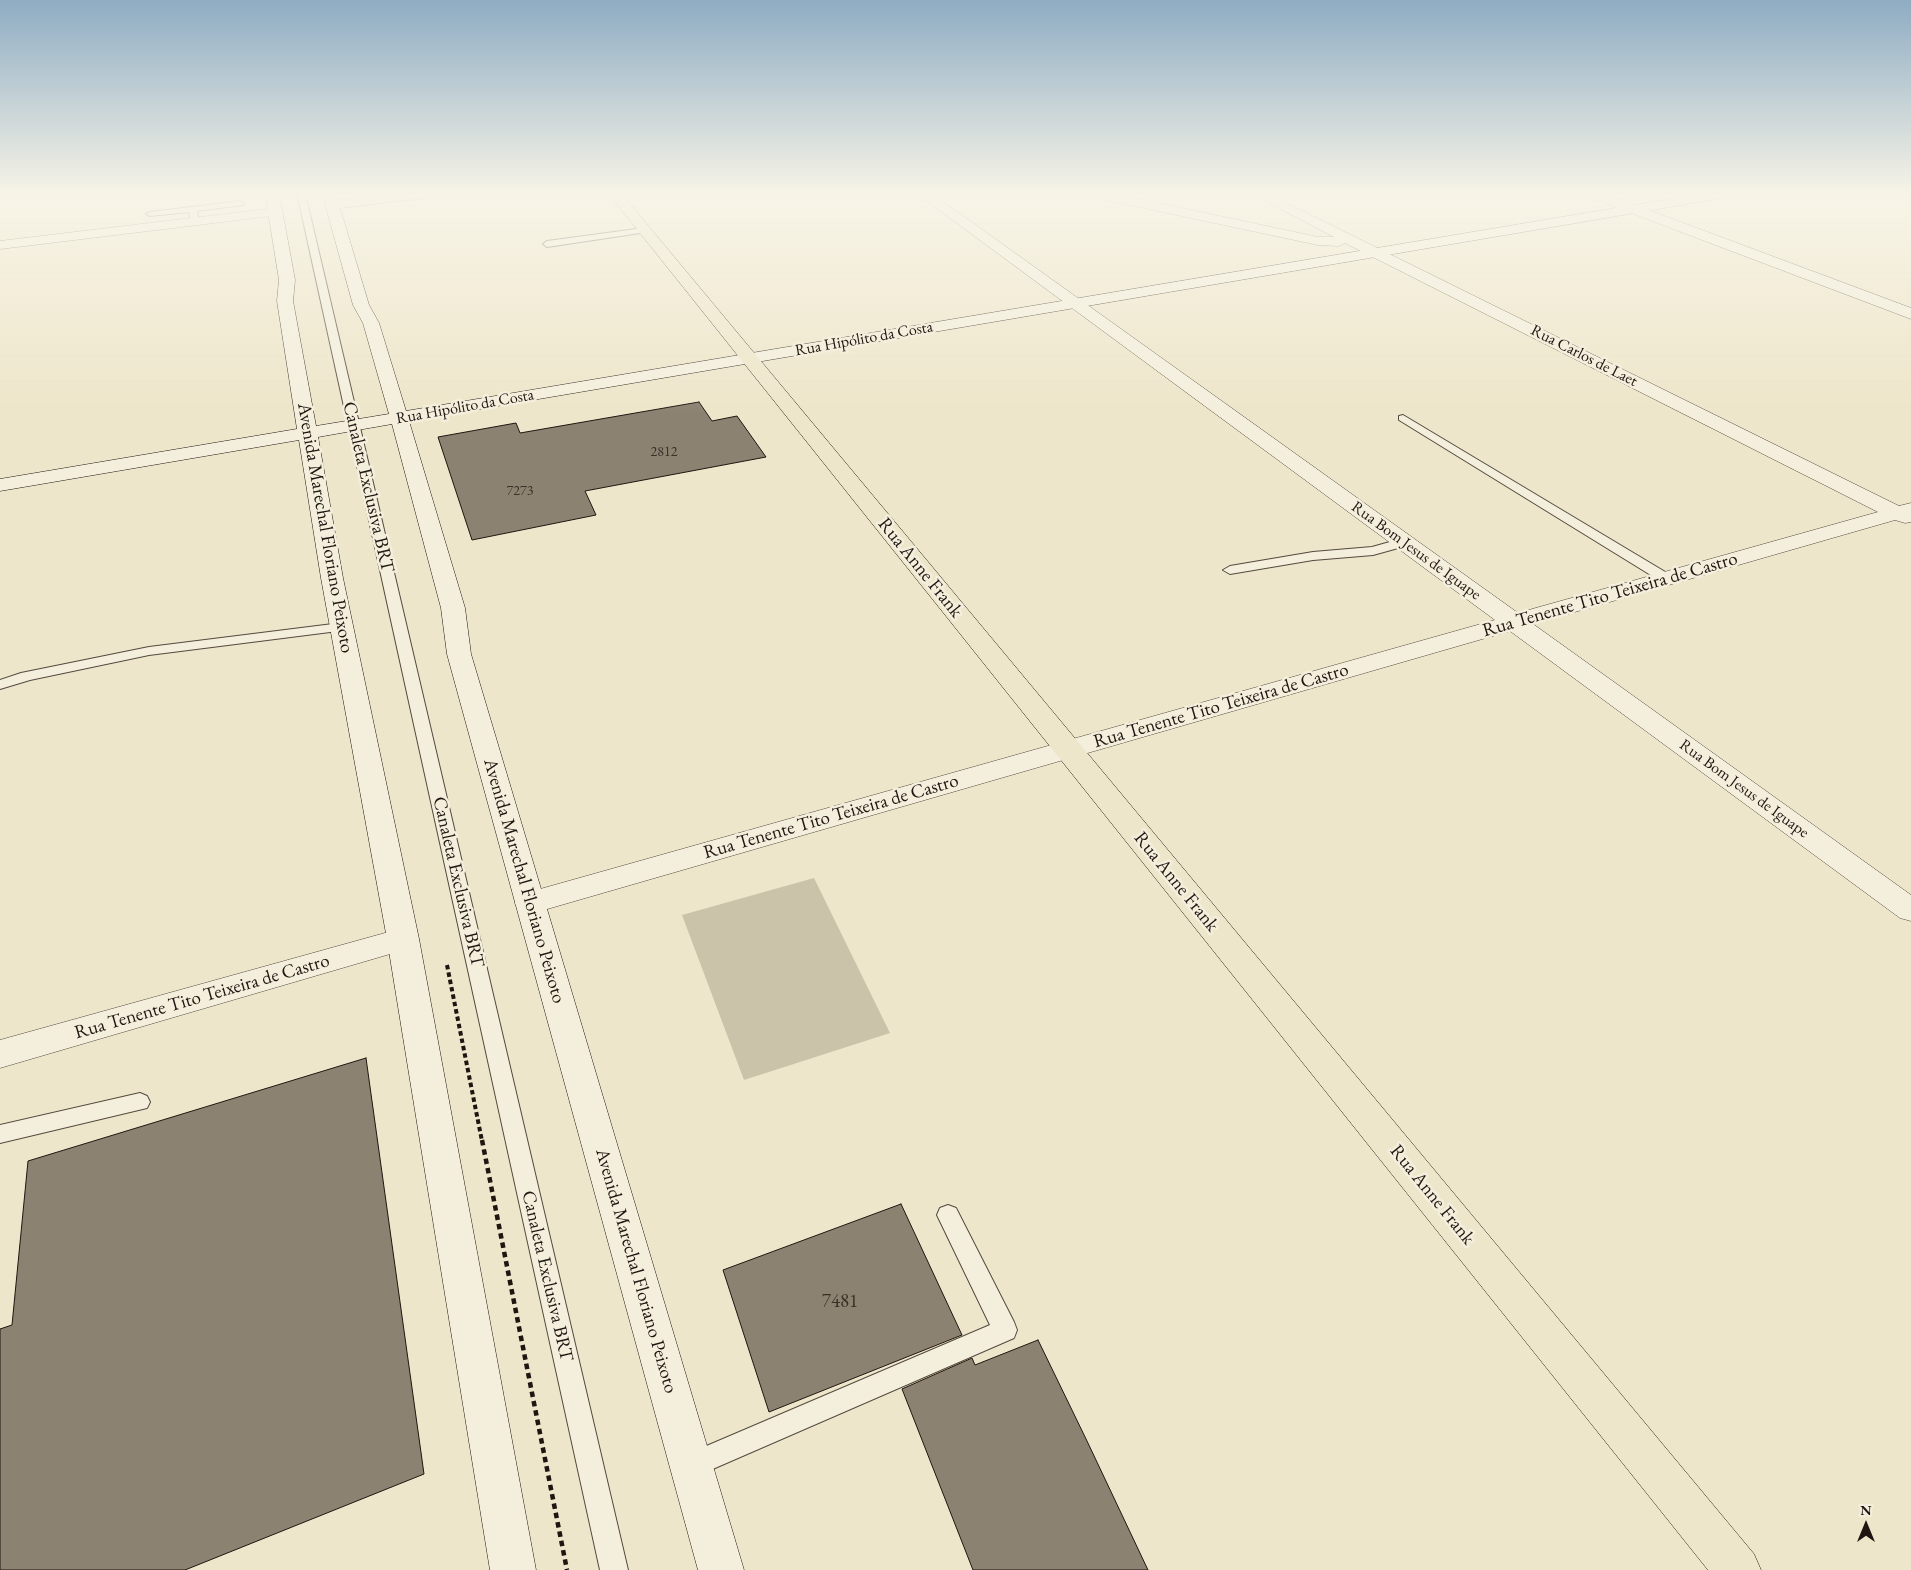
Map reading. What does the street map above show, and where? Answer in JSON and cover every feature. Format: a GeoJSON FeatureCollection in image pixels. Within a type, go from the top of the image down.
{"type":"FeatureCollection","features":[{"type":"Feature","properties":{"kind":"main road","name":"Rua Anne Frank"},"geometry":{"type":"LineString","coordinates":[[674,266],[1738,1570]]}},
{"type":"Feature","properties":{"kind":"street","name":"Avenida Marechal Floriano Peixoto"},"geometry":{"type":"LineString","coordinates":[[285,266],[287,280],[285,302],[341,627],[404,939],[513,1570]]}},
{"type":"Feature","properties":{"kind":"street","name":"Avenida Marechal Floriano Peixoto"},"geometry":{"type":"LineString","coordinates":[[350,266],[361,305],[372,323],[452,608],[459,654],[721,1570]]}},
{"type":"Feature","properties":{"kind":"street","name":"Rua Bom Jesus de Iguape"},"geometry":{"type":"LineString","coordinates":[[1022,266],[1911,910]]}},
{"type":"Feature","properties":{"kind":"street","name":"Rua Hipólito da Costa"},"geometry":{"type":"LineString","coordinates":[[0,485],[1297,266]]}},
{"type":"Feature","properties":{"kind":"street","name":"Rua Carlos de Laet"},"geometry":{"type":"LineString","coordinates":[[1403,266],[1906,514]]}},
{"type":"Feature","properties":{"kind":"street"},"geometry":{"type":"LineString","coordinates":[[1785,266],[1911,314]]}},
{"type":"Feature","properties":{"kind":"street","name":"Rua Tenente Tito Teixeira de Castro"},"geometry":{"type":"LineString","coordinates":[[530,903],[1514,622],[1906,514]]}},
{"type":"Feature","properties":{"kind":"street","name":"Rua Tenente Tito Teixeira de Castro"},"geometry":{"type":"LineString","coordinates":[[0,1054],[404,939]]}},
{"type":"Feature","properties":{"kind":"lane","name":"Canaleta Exclusiva BRT"},"geometry":{"type":"LineString","coordinates":[[318,266],[614,1570]]}},
{"type":"Feature","properties":{"kind":"lane"},"geometry":{"type":"LineString","coordinates":[[1404,418],[1667,579]]}},
{"type":"Feature","properties":{"kind":"lane"},"geometry":{"type":"LineString","coordinates":[[1230,570],[1313,556],[1364,552],[1404,542]]}},
{"type":"Feature","properties":{"kind":"lane"},"geometry":{"type":"LineString","coordinates":[[0,685],[26,676],[149,650],[341,627]]}},
{"type":"Feature","properties":{"kind":"lane"},"geometry":{"type":"LineString","coordinates":[[0,1134],[140,1102]]}},
{"type":"Feature","properties":{"kind":"lane"},"geometry":{"type":"LineString","coordinates":[[692,1465],[1005,1330],[948,1214]]}},
{"type":"Feature","properties":{"kind":"path"},"geometry":{"type":"LineString","coordinates":[[446,963],[567,1570]]}},
{"type":"Feature","properties":{"kind":"shaded area"},"geometry":{"type":"Polygon","coordinates":[[[814,878],[890,1033],[744,1080],[682,915],[814,878]]]}},
{"type":"Feature","properties":{"kind":"building"},"geometry":{"type":"Polygon","coordinates":[[[699,402],[712,421],[737,416],[766,457],[585,491],[596,515],[472,540],[438,437],[516,423],[520,433],[699,402]]]}},
{"type":"Feature","properties":{"kind":"building"},"geometry":{"type":"Polygon","coordinates":[[[366,1058],[424,1474],[185,1570],[0,1570],[0,1329],[12,1325],[28,1161],[366,1058]]]}},
{"type":"Feature","properties":{"kind":"building"},"geometry":{"type":"Polygon","coordinates":[[[901,1204],[962,1335],[769,1412],[723,1270],[901,1204]]]}},
{"type":"Feature","properties":{"kind":"building"},"geometry":{"type":"Polygon","coordinates":[[[1038,1340],[1148,1570],[973,1570],[902,1389],[972,1358],[975,1365],[1038,1340]]]}}]}
